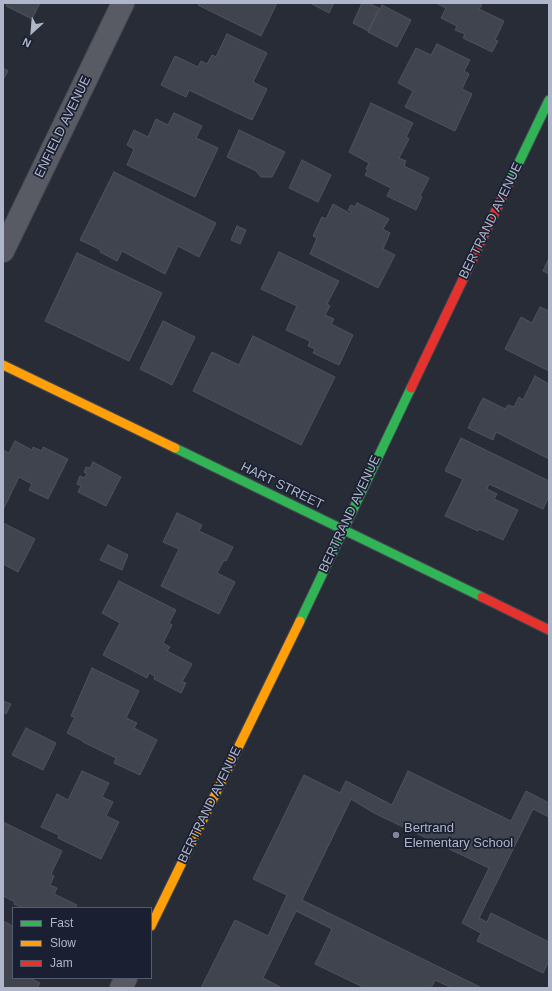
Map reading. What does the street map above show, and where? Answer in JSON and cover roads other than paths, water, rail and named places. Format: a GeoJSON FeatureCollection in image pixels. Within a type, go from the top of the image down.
{"type":"FeatureCollection","features":[{"type":"Feature","properties":{"kind":"street","name":"ENFIELD AVENUE"},"geometry":{"type":"LineString","coordinates":[[3,251],[122,3]]}},
{"type":"Feature","properties":{"kind":"street","name":"BERTRAND AVENUE"},"geometry":{"type":"LineString","coordinates":[[152,924],[318,584],[342,530],[549,100]]}},
{"type":"Feature","properties":{"kind":"street","name":"HART STREET"},"geometry":{"type":"LineString","coordinates":[[3,365],[549,630]]}},
{"type":"Feature","properties":{"kind":"street"},"geometry":{"type":"LineString","coordinates":[[121,988],[126,979]]}},
{"type":"Feature","properties":{"kind":"place","name":"Bertrand Elementary School"},"geometry":{"type":"Point","coordinates":[396,835]}}]}
